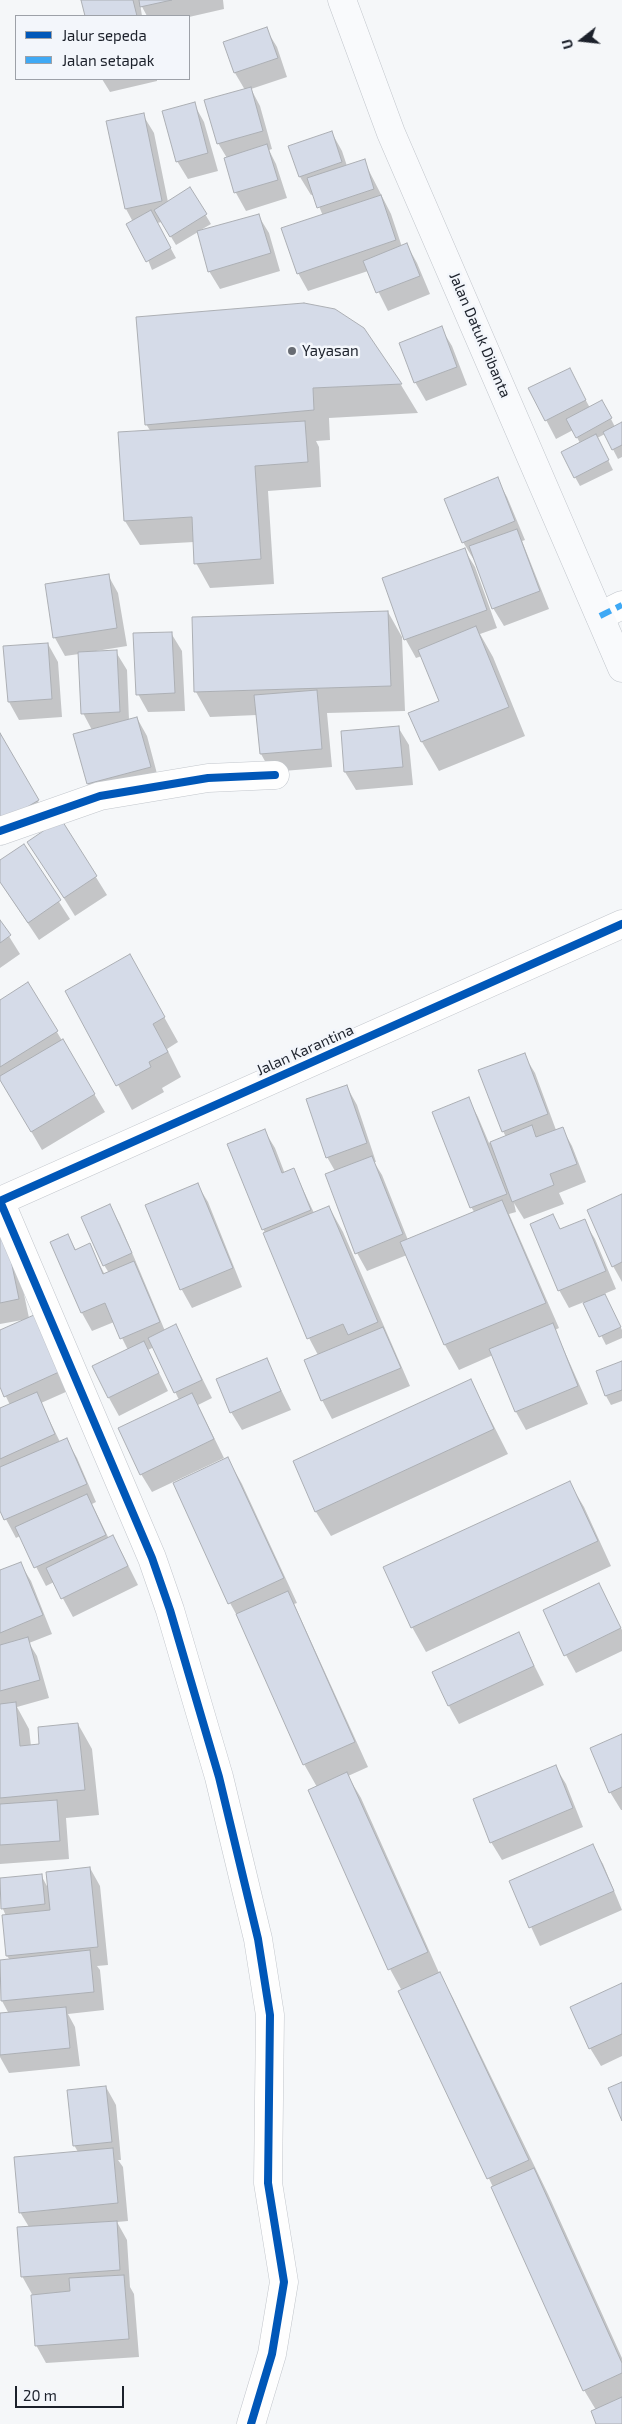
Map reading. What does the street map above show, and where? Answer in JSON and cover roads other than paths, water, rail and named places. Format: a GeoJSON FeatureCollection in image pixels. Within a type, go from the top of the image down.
{"type":"FeatureCollection","features":[{"type":"Feature","properties":{"kind":"main road","name":"Jalan Datuk Dibanta"},"geometry":{"type":"LineString","coordinates":[[342,0],[391,133],[611,610],[622,668]]}},
{"type":"Feature","properties":{"kind":"street"},"geometry":{"type":"LineString","coordinates":[[0,831],[100,796],[208,778],[275,776]]}},
{"type":"Feature","properties":{"kind":"street","name":"Jalan Karantina"},"geometry":{"type":"LineString","coordinates":[[0,1201],[622,924]]}},
{"type":"Feature","properties":{"kind":"street"},"geometry":{"type":"LineString","coordinates":[[0,1201],[152,1558],[170,1610],[219,1777],[258,1939],[270,2015],[268,2183],[284,2282],[272,2354],[251,2424]]}},
{"type":"Feature","properties":{"kind":"place","name":"Yayasan"},"geometry":{"type":"Point","coordinates":[292,351]}}]}
